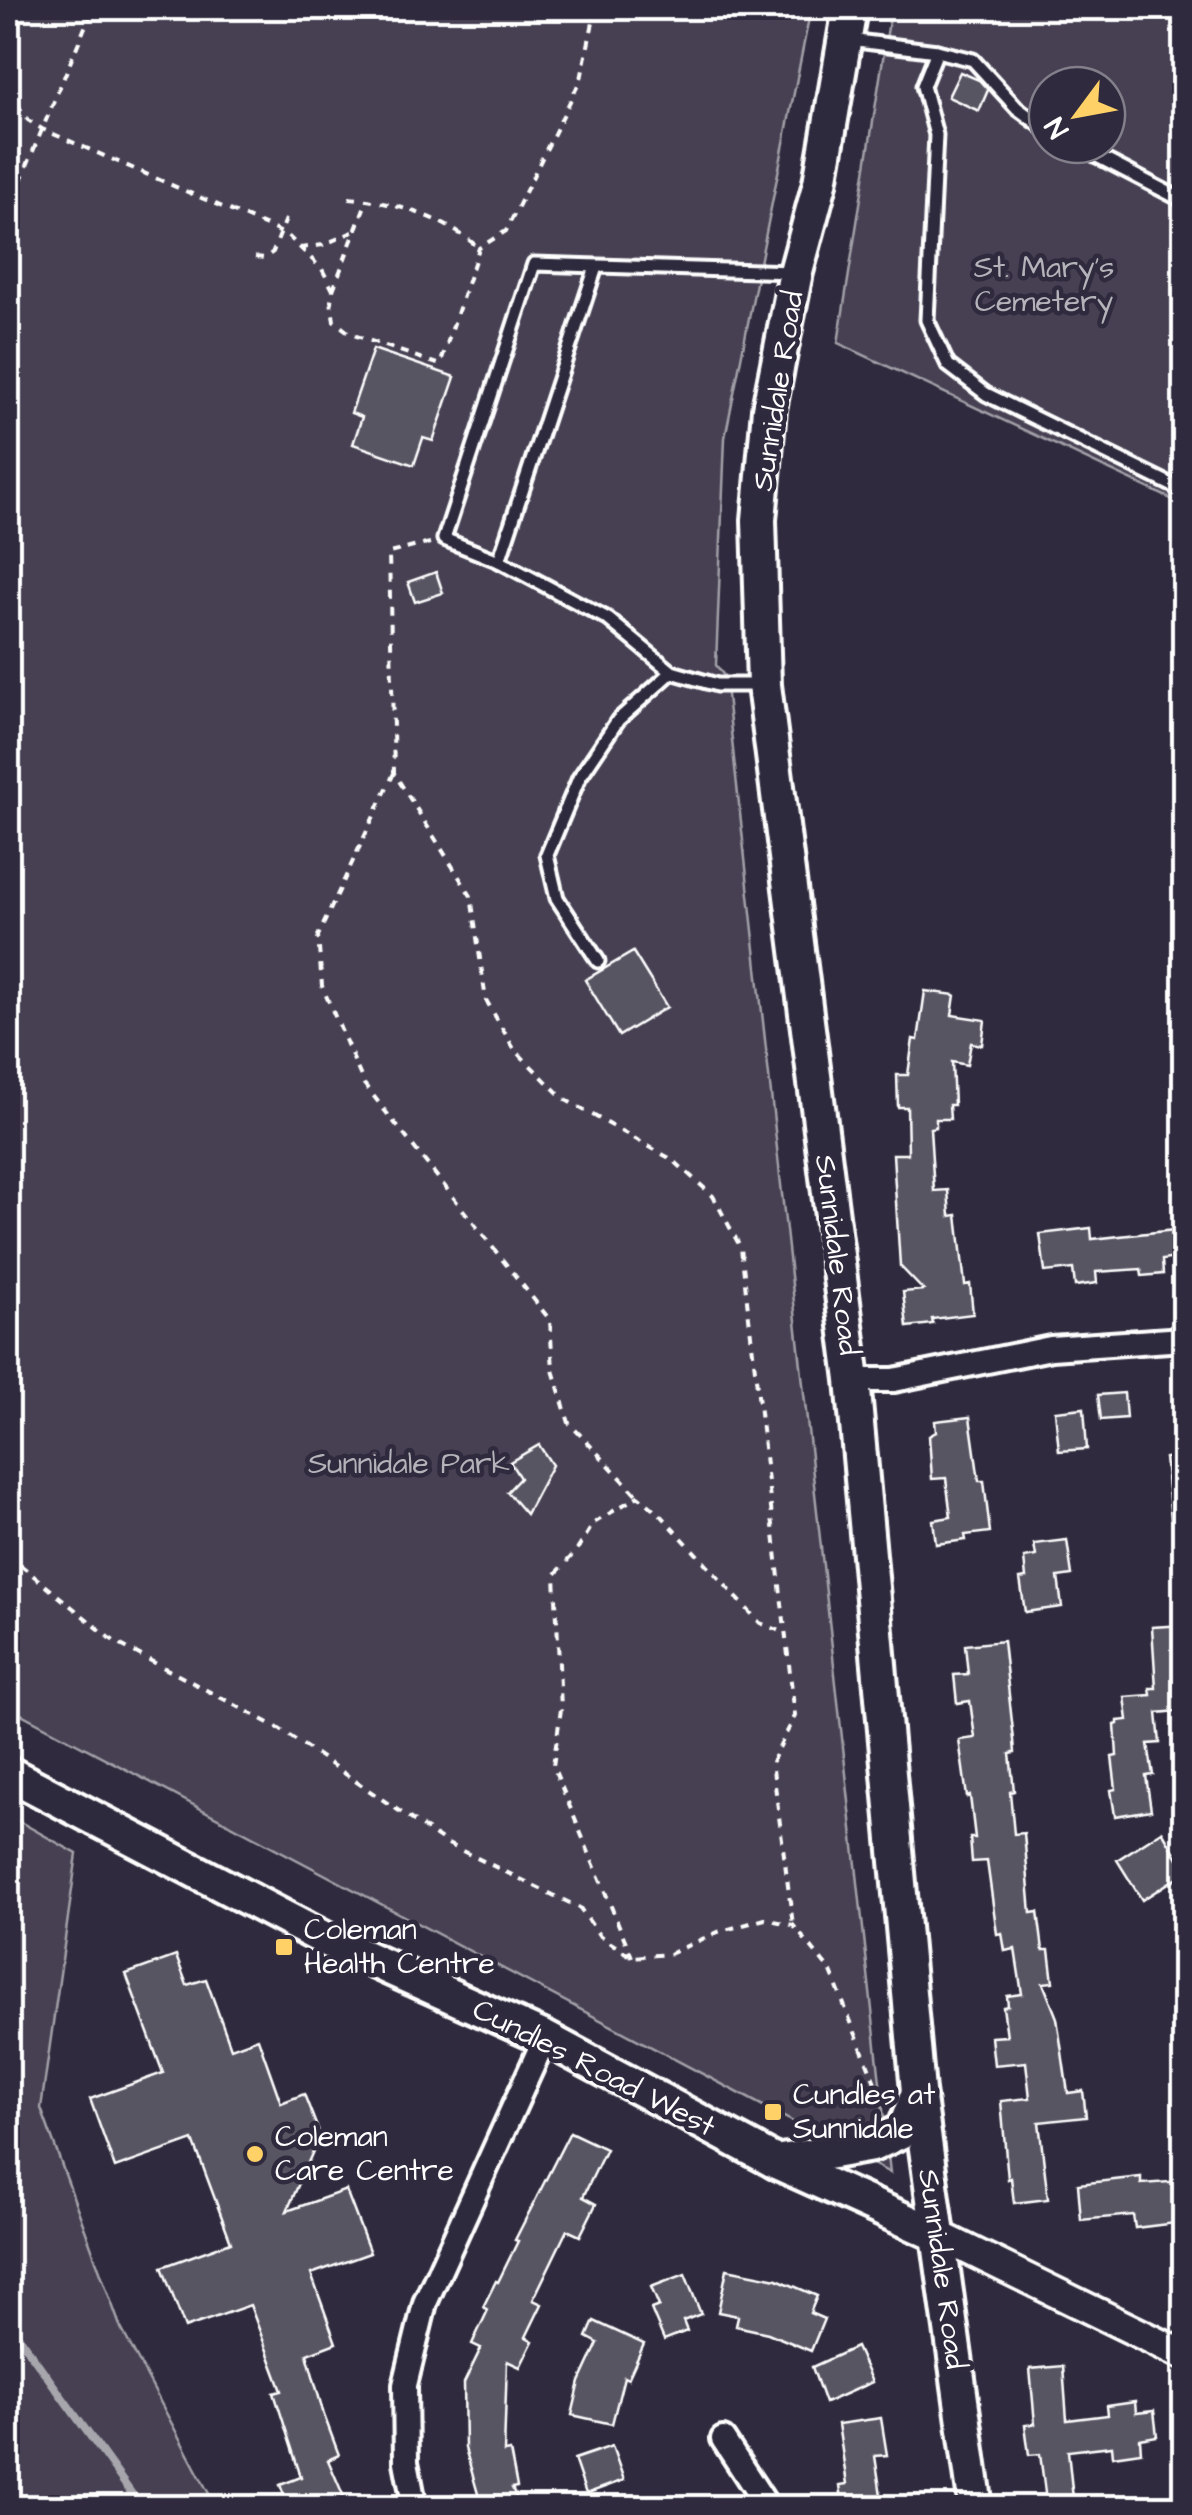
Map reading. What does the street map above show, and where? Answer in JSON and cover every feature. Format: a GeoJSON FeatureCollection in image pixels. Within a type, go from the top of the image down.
{"type":"FeatureCollection","features":[{"type":"Feature","properties":{"kind":"main road","name":"Sunnidale Road"},"geometry":{"type":"LineString","coordinates":[[847,24],[820,183],[796,272],[769,409],[759,520],[764,685],[853,1380],[918,2090],[976,2508]]}},
{"type":"Feature","properties":{"kind":"main road","name":"Cundles Road West"},"geometry":{"type":"LineString","coordinates":[[8,1773],[330,1942],[545,2038],[776,2162],[936,2234]]}},
{"type":"Feature","properties":{"kind":"main road"},"geometry":{"type":"LineString","coordinates":[[776,2162],[872,2145],[904,2130],[918,2090]]}},
{"type":"Feature","properties":{"kind":"street"},"geometry":{"type":"LineString","coordinates":[[853,1380],[894,1380],[1050,1348],[1184,1339]]}},
{"type":"Feature","properties":{"kind":"street"},"geometry":{"type":"LineString","coordinates":[[415,2508],[406,2462],[405,2385],[425,2303],[545,2038]]}},
{"type":"Feature","properties":{"kind":"street","name":"Cundles Road West"},"geometry":{"type":"LineString","coordinates":[[936,2234],[1184,2355]]}},
{"type":"Feature","properties":{"kind":"street"},"geometry":{"type":"LineString","coordinates":[[724,2439],[768,2508]]}},
{"type":"Feature","properties":{"kind":"lane"},"geometry":{"type":"LineString","coordinates":[[847,24],[973,60],[1027,115]]}},
{"type":"Feature","properties":{"kind":"lane"},"geometry":{"type":"LineString","coordinates":[[937,50],[923,86],[936,136],[928,320],[948,365],[986,394],[1184,491]]}},
{"type":"Feature","properties":{"kind":"lane"},"geometry":{"type":"LineString","coordinates":[[1115,165],[1184,201]]}},
{"type":"Feature","properties":{"kind":"lane"},"geometry":{"type":"LineString","coordinates":[[764,685],[717,685],[672,672],[608,619],[499,561],[444,539],[534,264],[796,272]]}},
{"type":"Feature","properties":{"kind":"lane"},"geometry":{"type":"LineString","coordinates":[[499,561],[596,267]]}},
{"type":"Feature","properties":{"kind":"lane"},"geometry":{"type":"LineString","coordinates":[[598,961],[557,898],[547,855],[579,778],[618,720],[672,672]]}},
{"type":"Feature","properties":{"kind":"path"},"geometry":{"type":"LineString","coordinates":[[8,211],[93,8]]}},
{"type":"Feature","properties":{"kind":"path"},"geometry":{"type":"LineString","coordinates":[[367,200],[333,290],[334,321],[351,334],[440,365],[480,248],[506,232],[581,79],[596,8]]}},
{"type":"Feature","properties":{"kind":"path"},"geometry":{"type":"LineString","coordinates":[[8,92],[28,120],[42,129],[281,233],[322,270],[333,290]]}},
{"type":"Feature","properties":{"kind":"path"},"geometry":{"type":"LineString","coordinates":[[349,198],[367,200],[458,230],[480,248]]}},
{"type":"Feature","properties":{"kind":"path"},"geometry":{"type":"LineString","coordinates":[[255,256],[264,258],[272,252],[286,219]]}},
{"type":"Feature","properties":{"kind":"path"},"geometry":{"type":"LineString","coordinates":[[300,248],[322,245],[356,230]]}},
{"type":"Feature","properties":{"kind":"path"},"geometry":{"type":"LineString","coordinates":[[444,539],[389,553],[394,772],[318,936],[322,986],[364,1084],[550,1320],[553,1370],[568,1423],[660,1514],[760,1623],[786,1632]]}},
{"type":"Feature","properties":{"kind":"path"},"geometry":{"type":"LineString","coordinates":[[394,772],[470,896],[486,1000],[514,1049],[564,1099],[673,1160],[713,1196],[741,1248],[795,1716],[772,1762],[793,1924],[831,1972],[859,2043]]}},
{"type":"Feature","properties":{"kind":"path"},"geometry":{"type":"LineString","coordinates":[[632,1956],[553,1766],[561,1709],[556,1575],[594,1523],[638,1496]]}},
{"type":"Feature","properties":{"kind":"path"},"geometry":{"type":"LineString","coordinates":[[8,1555],[116,1642],[275,1726],[446,1843],[580,1908],[599,1935],[632,1956],[669,1954],[718,1932],[765,1919],[793,1924]]}},
{"type":"Feature","properties":{"kind":"green space","name":"Sunnidale Park"},"geometry":{"type":"Polygon","coordinates":[[[8,8],[811,8],[725,438],[716,665],[725,677],[890,2173],[8,1707],[8,8]]]}},
{"type":"Feature","properties":{"kind":"green space","name":"St. Mary's Cemetery"},"geometry":{"type":"Polygon","coordinates":[[[891,8],[1184,8],[1184,505],[838,343],[891,8]]]}},
{"type":"Feature","properties":{"kind":"green space"},"geometry":{"type":"Polygon","coordinates":[[[8,1815],[77,1854],[41,2108],[120,2326],[216,2507],[8,2507],[8,1815]]]}},
{"type":"Feature","properties":{"kind":"building"},"geometry":{"type":"Polygon","coordinates":[[[960,72],[979,80],[988,90],[979,111],[948,97],[960,72]]]}},
{"type":"Feature","properties":{"kind":"building"},"geometry":{"type":"Polygon","coordinates":[[[373,349],[455,377],[433,441],[423,438],[414,465],[353,444],[362,417],[351,413],[373,349]]]}},
{"type":"Feature","properties":{"kind":"building"},"geometry":{"type":"Polygon","coordinates":[[[436,572],[443,593],[415,602],[408,582],[436,572]]]}},
{"type":"Feature","properties":{"kind":"building"},"geometry":{"type":"Polygon","coordinates":[[[633,952],[667,1007],[619,1036],[585,980],[633,952]]]}},
{"type":"Feature","properties":{"kind":"building"},"geometry":{"type":"Polygon","coordinates":[[[925,991],[955,995],[952,1015],[985,1020],[982,1045],[971,1043],[967,1065],[952,1062],[954,1105],[949,1105],[950,1119],[936,1119],[936,1127],[930,1128],[934,1191],[948,1190],[950,1216],[957,1215],[965,1285],[970,1284],[973,1314],[932,1319],[933,1324],[907,1327],[903,1292],[923,1290],[900,1266],[893,1154],[908,1154],[907,1107],[898,1107],[897,1075],[908,1075],[925,991]]]}},
{"type":"Feature","properties":{"kind":"building"},"geometry":{"type":"Polygon","coordinates":[[[1091,1228],[1092,1239],[1184,1229],[1184,1257],[1162,1260],[1163,1274],[1142,1276],[1141,1269],[1096,1272],[1097,1283],[1075,1286],[1073,1269],[1045,1272],[1040,1234],[1091,1228]]]}},
{"type":"Feature","properties":{"kind":"building"},"geometry":{"type":"Polygon","coordinates":[[[1124,1393],[1126,1418],[1101,1420],[1098,1395],[1124,1393]]]}},
{"type":"Feature","properties":{"kind":"building"},"geometry":{"type":"Polygon","coordinates":[[[1084,1408],[1087,1449],[1059,1451],[1055,1411],[1084,1408]]]}},
{"type":"Feature","properties":{"kind":"building"},"geometry":{"type":"Polygon","coordinates":[[[970,1417],[990,1532],[936,1544],[933,1520],[951,1517],[946,1478],[932,1479],[929,1436],[936,1432],[935,1421],[970,1417]]]}},
{"type":"Feature","properties":{"kind":"building"},"geometry":{"type":"Polygon","coordinates":[[[539,1445],[552,1465],[526,1514],[507,1492],[520,1478],[510,1462],[539,1445]]]}},
{"type":"Feature","properties":{"kind":"building"},"geometry":{"type":"Polygon","coordinates":[[[1184,1456],[1184,1517],[1171,1518],[1165,1458],[1184,1456]]]}},
{"type":"Feature","properties":{"kind":"building"},"geometry":{"type":"Polygon","coordinates":[[[1067,1540],[1072,1575],[1058,1577],[1062,1607],[1025,1612],[1020,1579],[1026,1578],[1024,1558],[1036,1556],[1034,1544],[1067,1540]]]}},
{"type":"Feature","properties":{"kind":"building"},"geometry":{"type":"Polygon","coordinates":[[[1184,1625],[1184,1677],[1176,1678],[1179,1711],[1157,1713],[1160,1743],[1148,1744],[1153,1775],[1146,1776],[1151,1810],[1115,1816],[1112,1757],[1117,1756],[1115,1725],[1128,1720],[1125,1697],[1151,1695],[1150,1688],[1156,1688],[1152,1627],[1184,1625]]]}},
{"type":"Feature","properties":{"kind":"building"},"geometry":{"type":"Polygon","coordinates":[[[1003,1641],[1015,1753],[1010,1754],[1014,1834],[1024,1833],[1031,1913],[1038,1912],[1043,1950],[1049,1950],[1053,1982],[1043,1983],[1057,2018],[1068,2093],[1083,2091],[1086,2117],[1039,2122],[1048,2199],[1014,2203],[1001,2101],[1030,2098],[1026,2062],[994,2065],[991,2037],[1007,2036],[1003,2007],[1008,2006],[1007,1996],[1022,1994],[1015,1949],[1005,1951],[1002,1933],[997,1934],[987,1861],[972,1862],[970,1838],[975,1838],[959,1740],[975,1738],[970,1701],[957,1703],[954,1675],[968,1674],[965,1645],[1003,1641]]]}},
{"type":"Feature","properties":{"kind":"building"},"geometry":{"type":"Polygon","coordinates":[[[1162,1831],[1184,1873],[1142,1900],[1117,1860],[1162,1831]]]}},
{"type":"Feature","properties":{"kind":"building","name":"Coleman Care Centre"},"geometry":{"type":"Polygon","coordinates":[[[176,1956],[187,1985],[206,1979],[231,2048],[258,2038],[281,2103],[304,2094],[320,2135],[287,2211],[346,2190],[370,2253],[311,2274],[336,2343],[307,2354],[339,2455],[328,2460],[344,2497],[319,2508],[289,2508],[280,2485],[301,2477],[274,2393],[282,2391],[250,2305],[185,2328],[162,2267],[231,2242],[193,2140],[115,2168],[90,2099],[163,2073],[126,1974],[176,1956]]]}},
{"type":"Feature","properties":{"kind":"building"},"geometry":{"type":"Polygon","coordinates":[[[570,2132],[606,2149],[583,2197],[596,2204],[580,2236],[567,2230],[533,2300],[542,2304],[526,2337],[533,2341],[520,2367],[507,2361],[504,2452],[510,2451],[517,2487],[512,2488],[521,2508],[482,2508],[465,2448],[464,2383],[481,2348],[472,2344],[488,2310],[483,2307],[570,2132]]]}},
{"type":"Feature","properties":{"kind":"building"},"geometry":{"type":"Polygon","coordinates":[[[1141,2177],[1141,2184],[1184,2181],[1184,2222],[1135,2228],[1133,2215],[1081,2220],[1078,2184],[1141,2177]]]}},
{"type":"Feature","properties":{"kind":"building"},"geometry":{"type":"Polygon","coordinates":[[[727,2269],[777,2279],[817,2296],[810,2313],[824,2319],[811,2351],[768,2333],[736,2326],[738,2316],[718,2312],[727,2269]]]}},
{"type":"Feature","properties":{"kind":"building"},"geometry":{"type":"Polygon","coordinates":[[[685,2274],[701,2314],[683,2321],[687,2331],[664,2340],[651,2309],[659,2306],[651,2287],[685,2274]]]}},
{"type":"Feature","properties":{"kind":"building"},"geometry":{"type":"Polygon","coordinates":[[[594,2321],[644,2344],[628,2379],[624,2377],[612,2424],[572,2415],[580,2382],[598,2343],[587,2337],[594,2321]]]}},
{"type":"Feature","properties":{"kind":"building"},"geometry":{"type":"Polygon","coordinates":[[[856,2347],[872,2382],[825,2403],[812,2367],[856,2347]]]}},
{"type":"Feature","properties":{"kind":"building"},"geometry":{"type":"Polygon","coordinates":[[[1063,2366],[1067,2420],[1108,2415],[1107,2406],[1135,2402],[1136,2413],[1154,2411],[1157,2436],[1140,2439],[1141,2452],[1113,2456],[1112,2446],[1068,2451],[1074,2508],[1047,2508],[1040,2454],[1029,2455],[1025,2425],[1035,2424],[1030,2369],[1063,2366]]]}},
{"type":"Feature","properties":{"kind":"building"},"geometry":{"type":"Polygon","coordinates":[[[881,2418],[887,2455],[875,2456],[883,2508],[843,2508],[840,2485],[847,2484],[838,2424],[881,2418]]]}},
{"type":"Feature","properties":{"kind":"building"},"geometry":{"type":"Polygon","coordinates":[[[612,2446],[624,2480],[586,2494],[574,2459],[612,2446]]]}},
{"type":"Feature","properties":{"kind":"waterway"},"geometry":{"type":"LineString","coordinates":[[8,2322],[142,2508]]}},
{"type":"Feature","properties":{"kind":"place","name":"Coleman Health Centre"},"geometry":{"type":"Point","coordinates":[284,1947]}},
{"type":"Feature","properties":{"kind":"place","name":"Cundles at Sunnidale"},"geometry":{"type":"Point","coordinates":[773,2112]}},
{"type":"Feature","properties":{"kind":"place","name":"Coleman Care Centre"},"geometry":{"type":"Point","coordinates":[255,2154]}}]}
